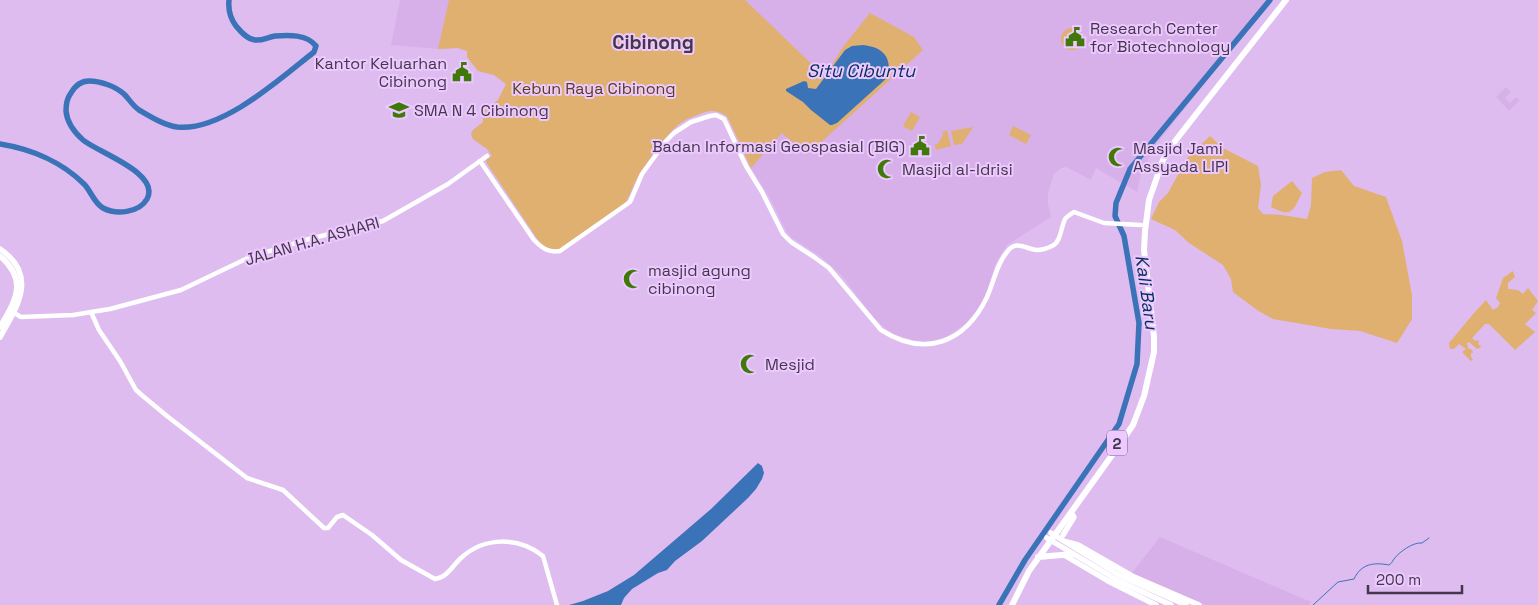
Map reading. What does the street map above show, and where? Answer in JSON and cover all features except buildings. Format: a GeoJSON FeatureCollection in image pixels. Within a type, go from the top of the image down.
{"type":"FeatureCollection","features":[{"type":"Feature","properties":{"kind":"highway","name":"2"},"geometry":{"type":"LineString","coordinates":[[1012,605],[1023,581],[1052,536],[1116,451],[1132,425],[1144,396],[1154,352],[1154,328],[1144,250],[1149,200],[1160,169],[1168,152],[1282,0]]}},
{"type":"Feature","properties":{"kind":"highway","name":"2"},"geometry":{"type":"LineString","coordinates":[[1150,366],[1150,328],[1140,251],[1145,199],[1155,168],[1165,149],[1286,0]]}},
{"type":"Feature","properties":{"kind":"highway","name":"2"},"geometry":{"type":"LineString","coordinates":[[1008,605],[1026,568],[1071,513],[1074,505]]}},
{"type":"Feature","properties":{"kind":"highway"},"geometry":{"type":"LineString","coordinates":[[1038,557],[1073,554]]}},
{"type":"Feature","properties":{"kind":"main road"},"geometry":{"type":"LineString","coordinates":[[0,249],[15,264],[22,280],[22,292],[0,337]]}},
{"type":"Feature","properties":{"kind":"main road"},"geometry":{"type":"LineString","coordinates":[[0,256],[10,266],[17,280],[16,297],[12,312],[0,327]]}},
{"type":"Feature","properties":{"kind":"main road"},"geometry":{"type":"LineString","coordinates":[[1064,539],[1074,517],[1071,513]]}},
{"type":"Feature","properties":{"kind":"main road"},"geometry":{"type":"LineString","coordinates":[[1052,536],[1078,545],[1132,576],[1199,605]]}},
{"type":"Feature","properties":{"kind":"main road"},"geometry":{"type":"LineString","coordinates":[[1052,536],[1091,568],[1130,593],[1156,605]]}},
{"type":"Feature","properties":{"kind":"main road"},"geometry":{"type":"LineString","coordinates":[[1064,539],[1119,575],[1186,605]]}},
{"type":"Feature","properties":{"kind":"main road"},"geometry":{"type":"LineString","coordinates":[[1064,555],[1171,605]]}},
{"type":"Feature","properties":{"kind":"street"},"geometry":{"type":"LineString","coordinates":[[480,161],[534,240],[544,249],[553,252],[560,251],[630,202],[642,174],[674,133],[691,122],[710,116],[721,117],[783,234],[791,242],[829,268],[881,330],[888,335],[918,345],[930,345],[946,341],[966,328],[982,308],[991,290],[998,268],[1012,246],[1021,245],[1036,250],[1053,246],[1065,220],[1074,212],[1109,223],[1141,225]]}},
{"type":"Feature","properties":{"kind":"street","name":"JALAN H.A. ASHARI"},"geometry":{"type":"LineString","coordinates":[[12,312],[25,317],[59,316],[91,312],[110,309],[181,290],[250,257],[308,239],[383,221],[448,184],[487,156]]}},
{"type":"Feature","properties":{"kind":"street"},"geometry":{"type":"LineString","coordinates":[[91,312],[99,330],[120,361],[136,390],[247,478],[282,490],[324,528],[328,528],[338,517],[343,515],[372,534],[396,557],[435,579],[442,577],[450,571],[467,553],[488,543],[515,542],[532,549],[544,558],[557,605]]}},
{"type":"Feature","properties":{"kind":"shaded area"},"geometry":{"type":"Polygon","coordinates":[[[400,0],[1271,0],[1155,146],[1141,174],[1137,192],[1096,168],[1091,180],[1066,167],[1060,169],[1054,174],[1048,193],[1051,217],[1007,245],[995,265],[982,304],[964,325],[944,338],[931,341],[913,340],[896,335],[885,328],[874,318],[842,276],[820,256],[792,238],[786,231],[770,198],[751,168],[727,116],[711,110],[677,125],[637,177],[630,196],[538,240],[486,162],[492,156],[487,149],[473,139],[471,134],[483,122],[483,112],[498,100],[506,84],[494,75],[478,71],[467,57],[467,51],[458,48],[438,49],[391,45],[400,0]]]}},
{"type":"Feature","properties":{"kind":"shaded area"},"geometry":{"type":"Polygon","coordinates":[[[1506,87],[1511,92],[1505,98],[1510,103],[1516,97],[1520,100],[1509,111],[1496,97],[1506,87]]]}},
{"type":"Feature","properties":{"kind":"shaded area"},"geometry":{"type":"Polygon","coordinates":[[[1160,537],[1311,602],[1309,605],[1205,605],[1131,574],[1160,537]]]}},
{"type":"Feature","properties":{"kind":"green space","name":"Kebun Raya Cibinong"},"geometry":{"type":"Polygon","coordinates":[[[449,0],[745,0],[825,77],[842,48],[870,13],[914,37],[923,50],[807,155],[782,133],[751,168],[727,116],[716,111],[708,111],[684,121],[672,130],[651,157],[637,178],[625,203],[559,249],[552,249],[538,240],[486,162],[492,156],[487,149],[473,139],[471,134],[483,122],[483,112],[498,100],[506,84],[494,75],[478,71],[467,57],[467,51],[458,48],[438,49],[449,0]]]}},
{"type":"Feature","properties":{"kind":"green space"},"geometry":{"type":"Polygon","coordinates":[[[1072,28],[1080,31],[1083,39],[1080,47],[1072,50],[1064,47],[1061,39],[1064,31],[1072,28]]]}},
{"type":"Feature","properties":{"kind":"green space"},"geometry":{"type":"Polygon","coordinates":[[[911,112],[920,117],[912,131],[903,126],[911,112]]]}},
{"type":"Feature","properties":{"kind":"green space"},"geometry":{"type":"Polygon","coordinates":[[[1013,126],[1031,135],[1026,144],[1009,135],[1013,126]]]}},
{"type":"Feature","properties":{"kind":"green space"},"geometry":{"type":"Polygon","coordinates":[[[973,127],[962,144],[954,145],[951,131],[973,127]]]}},
{"type":"Feature","properties":{"kind":"green space"},"geometry":{"type":"Polygon","coordinates":[[[947,130],[951,146],[936,150],[935,144],[938,144],[943,135],[942,132],[947,130]]]}},
{"type":"Feature","properties":{"kind":"green space"},"geometry":{"type":"Polygon","coordinates":[[[1210,136],[1223,148],[1258,166],[1261,185],[1258,208],[1263,214],[1307,219],[1311,205],[1312,178],[1325,172],[1341,170],[1354,186],[1386,197],[1402,241],[1412,295],[1412,319],[1397,343],[1360,331],[1331,329],[1273,319],[1233,292],[1231,279],[1223,265],[1189,243],[1175,230],[1151,219],[1159,202],[1168,193],[1187,158],[1210,136]]]}},
{"type":"Feature","properties":{"kind":"green space"},"geometry":{"type":"Polygon","coordinates":[[[1292,181],[1302,193],[1294,208],[1291,211],[1283,212],[1271,207],[1273,196],[1292,181]]]}},
{"type":"Feature","properties":{"kind":"green space"},"geometry":{"type":"Polygon","coordinates":[[[1513,271],[1515,277],[1508,283],[1508,289],[1518,290],[1523,294],[1528,288],[1538,301],[1532,310],[1536,313],[1525,324],[1535,332],[1515,350],[1489,324],[1485,324],[1472,338],[1475,341],[1478,340],[1480,348],[1477,349],[1469,342],[1467,343],[1468,348],[1472,350],[1471,357],[1473,360],[1471,361],[1462,352],[1466,349],[1459,344],[1454,349],[1450,349],[1449,343],[1486,300],[1493,310],[1498,307],[1500,303],[1496,298],[1503,278],[1513,271]]]}},
{"type":"Feature","properties":{"kind":"water","name":"Situ Cibuntu"},"geometry":{"type":"Polygon","coordinates":[[[863,45],[876,48],[884,54],[889,64],[888,77],[837,123],[830,125],[803,102],[786,91],[786,89],[804,81],[807,82],[808,88],[816,89],[845,50],[852,46],[863,45]]]}},
{"type":"Feature","properties":{"kind":"water"},"geometry":{"type":"Polygon","coordinates":[[[758,463],[762,466],[764,473],[756,489],[748,498],[702,541],[675,561],[667,570],[658,573],[632,589],[621,605],[569,605],[608,591],[634,575],[711,509],[758,463]]]}},
{"type":"Feature","properties":{"kind":"waterway"},"geometry":{"type":"LineString","coordinates":[[0,144],[34,153],[66,169],[84,184],[97,203],[103,208],[114,212],[121,212],[139,207],[147,199],[149,189],[145,180],[137,172],[90,145],[77,134],[69,123],[66,111],[67,101],[78,84],[86,81],[98,82],[112,86],[120,91],[139,110],[162,123],[177,127],[194,126],[213,121],[250,101],[314,52],[316,46],[308,39],[302,37],[272,36],[258,40],[247,37],[232,20],[229,11],[229,0]]}},
{"type":"Feature","properties":{"kind":"waterway","name":"Kali Baru"},"geometry":{"type":"LineString","coordinates":[[999,605],[1025,560],[1119,424],[1137,364],[1139,323],[1124,236],[1115,216],[1116,203],[1130,169],[1270,0]]}},
{"type":"Feature","properties":{"kind":"waterway"},"geometry":{"type":"LineString","coordinates":[[1313,605],[1338,582],[1354,579],[1360,570],[1368,565],[1389,565],[1406,548],[1422,543],[1429,538]]}},
{"type":"Feature","properties":{"kind":"place","name":"Research Center for Biotechnology"},"geometry":{"type":"Point","coordinates":[1075,37]}},
{"type":"Feature","properties":{"kind":"place","name":"Kantor Keluarhan Cibinong"},"geometry":{"type":"Point","coordinates":[462,72]}},
{"type":"Feature","properties":{"kind":"place","name":"SMA N 4 Cibinong"},"geometry":{"type":"Point","coordinates":[399,110]}},
{"type":"Feature","properties":{"kind":"place","name":"Badan Informasi Geospasial (BIG)"},"geometry":{"type":"Point","coordinates":[920,146]}},
{"type":"Feature","properties":{"kind":"place","name":"Masjid Jami Assyada LIPI"},"geometry":{"type":"Point","coordinates":[1118,157]}},
{"type":"Feature","properties":{"kind":"place","name":"Masjid al-Idrisi"},"geometry":{"type":"Point","coordinates":[887,169]}},
{"type":"Feature","properties":{"kind":"place","name":"masjid agung cibinong"},"geometry":{"type":"Point","coordinates":[633,279]}},
{"type":"Feature","properties":{"kind":"place","name":"Mesjid"},"geometry":{"type":"Point","coordinates":[750,364]}},
{"type":"Feature","properties":{"kind":"district","name":"Cibinong"},"geometry":{"type":"Point","coordinates":[653,42]}}]}
